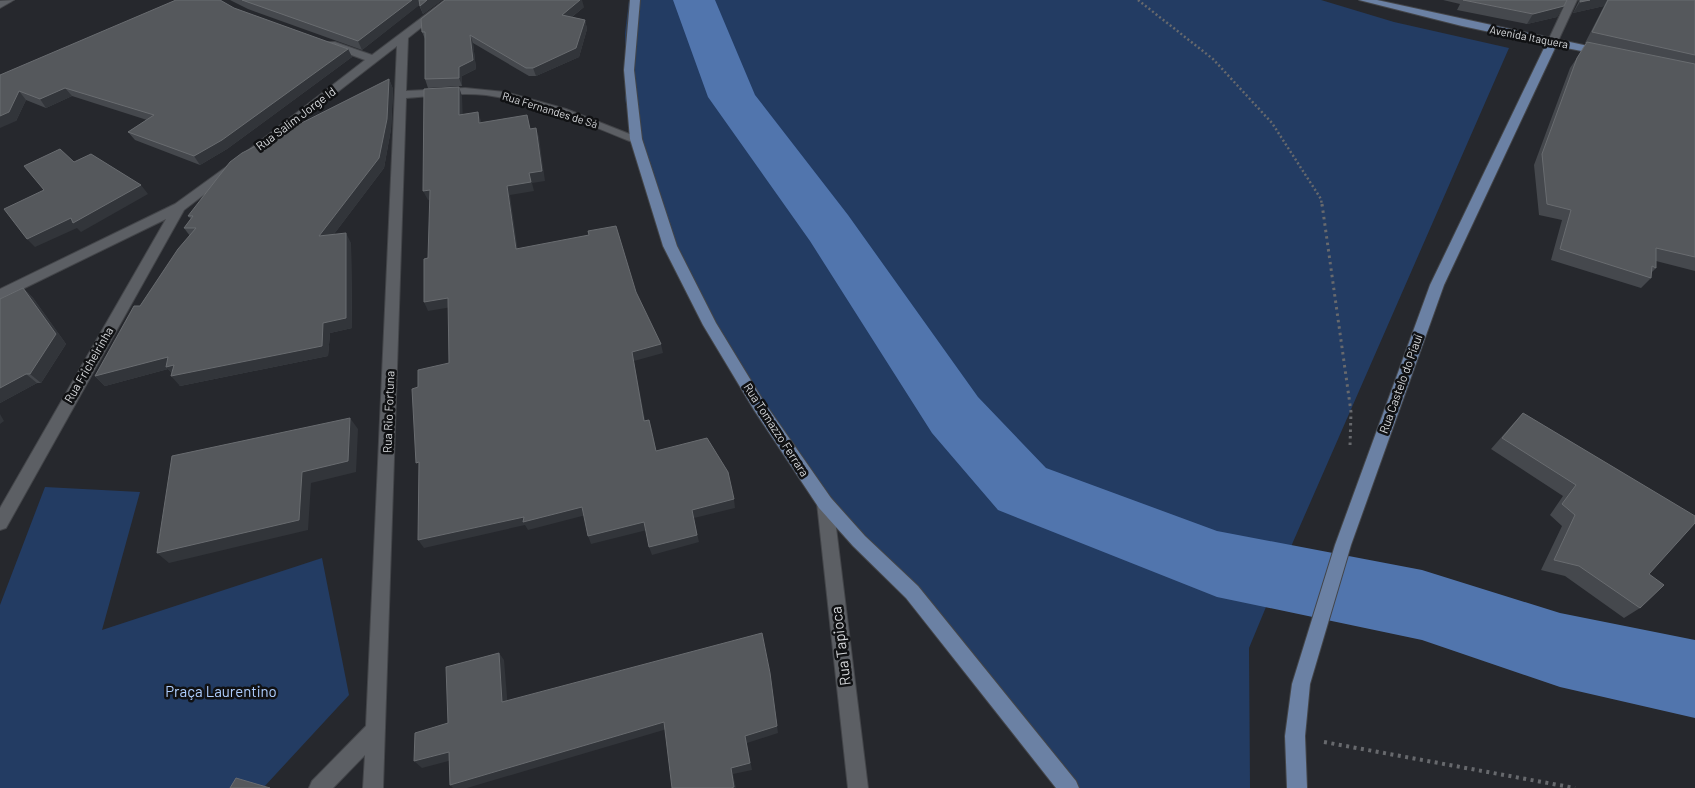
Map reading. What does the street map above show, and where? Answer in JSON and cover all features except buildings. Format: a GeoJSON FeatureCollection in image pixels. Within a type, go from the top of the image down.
{"type":"FeatureCollection","features":[{"type":"Feature","properties":{"kind":"main road","name":"Rua Tomazzo Ferrara"},"geometry":{"type":"LineString","coordinates":[[635,0],[629,70],[636,138],[670,246],[710,325],[759,406],[825,503],[859,542],[912,592],[1069,788]]}},
{"type":"Feature","properties":{"kind":"main road","name":"Avenida Itaquera"},"geometry":{"type":"LineString","coordinates":[[1364,0],[1615,54]]}},
{"type":"Feature","properties":{"kind":"main road","name":"Rua Castelo do Piauí"},"geometry":{"type":"LineString","coordinates":[[1297,788],[1295,736],[1301,684],[1343,545],[1437,285],[1553,41]]}},
{"type":"Feature","properties":{"kind":"street"},"geometry":{"type":"LineString","coordinates":[[0,5],[9,0]]}},
{"type":"Feature","properties":{"kind":"street","name":"Rua Salim Jorge Id"},"geometry":{"type":"LineString","coordinates":[[0,295],[179,207],[452,0]]}},
{"type":"Feature","properties":{"kind":"street","name":"Rua Castelo do Piauí"},"geometry":{"type":"LineString","coordinates":[[1553,41],[1572,0]]}},
{"type":"Feature","properties":{"kind":"street","name":"Rua Rio Fortuna"},"geometry":{"type":"LineString","coordinates":[[373,788],[403,37]]}},
{"type":"Feature","properties":{"kind":"street"},"geometry":{"type":"LineString","coordinates":[[318,40],[374,60]]}},
{"type":"Feature","properties":{"kind":"street","name":"Rua Fernandes de Sá"},"geometry":{"type":"LineString","coordinates":[[402,95],[485,92],[512,96],[636,138]]}},
{"type":"Feature","properties":{"kind":"street","name":"Rua Fricheirinha"},"geometry":{"type":"LineString","coordinates":[[0,523],[179,207]]}},
{"type":"Feature","properties":{"kind":"street","name":"Rua Tapioca"},"geometry":{"type":"LineString","coordinates":[[825,503],[858,788]]}},
{"type":"Feature","properties":{"kind":"street"},"geometry":{"type":"LineString","coordinates":[[319,788],[376,729]]}},
{"type":"Feature","properties":{"kind":"path"},"geometry":{"type":"LineString","coordinates":[[1138,0],[1213,59],[1259,108],[1272,123],[1321,199],[1351,412],[1350,451]]}},
{"type":"Feature","properties":{"kind":"path"},"geometry":{"type":"LineString","coordinates":[[1295,736],[1575,788]]}},
{"type":"Feature","properties":{"kind":"green space"},"geometry":{"type":"Polygon","coordinates":[[[629,0],[1321,0],[1394,22],[1509,48],[1293,542],[1249,648],[1250,788],[1065,788],[756,414],[696,311],[657,220],[634,148],[625,98],[625,33],[629,0]]]}},
{"type":"Feature","properties":{"kind":"green space","name":"Praça Laurentino"},"geometry":{"type":"Polygon","coordinates":[[[45,487],[140,492],[102,630],[322,558],[349,695],[263,788],[0,788],[0,605],[45,487]]]}},
{"type":"Feature","properties":{"kind":"waterway"},"geometry":{"type":"LineString","coordinates":[[694,0],[732,97],[829,228],[955,415],[1022,489],[1217,564],[1422,605],[1560,650],[1695,679]]}}]}
